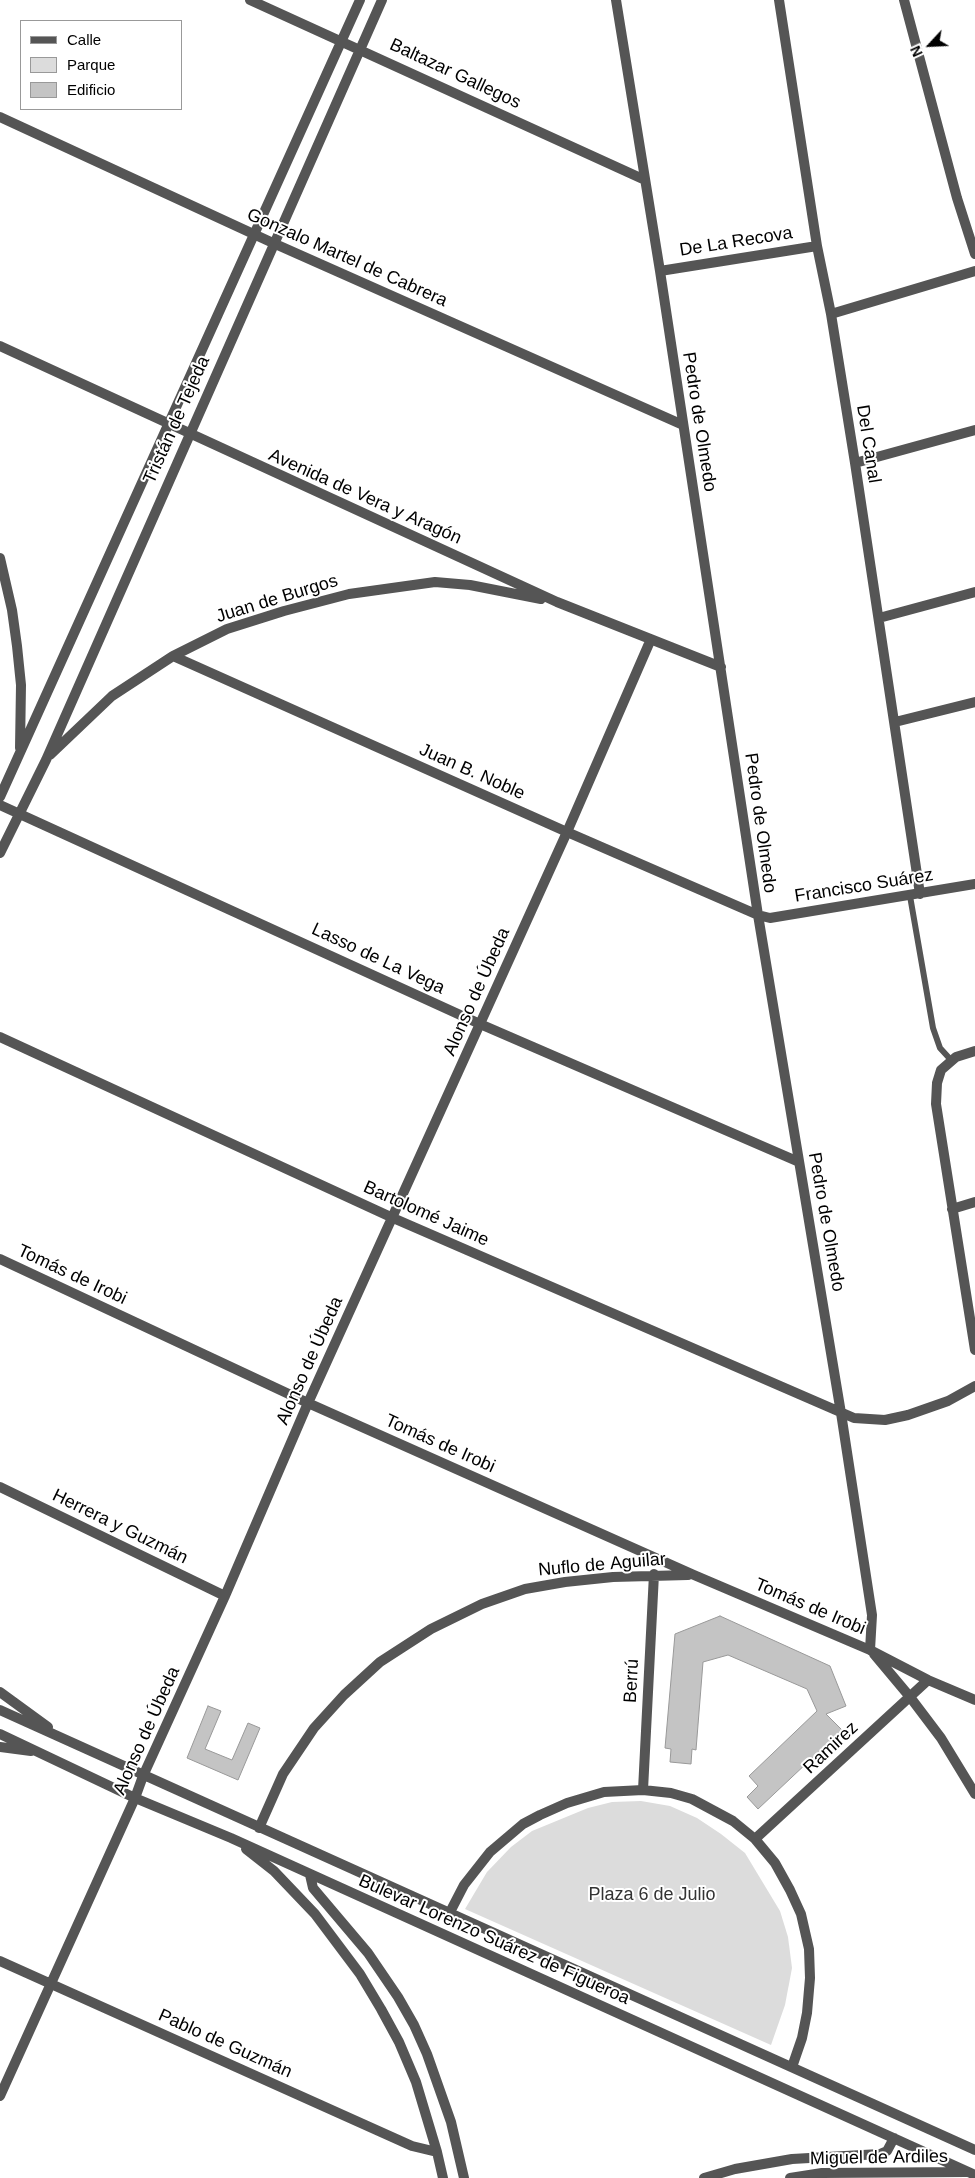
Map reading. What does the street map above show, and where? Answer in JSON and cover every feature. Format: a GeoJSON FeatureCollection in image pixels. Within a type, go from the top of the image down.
{"type":"FeatureCollection","features":[{"type":"Feature","properties":{"kind":"street","name":"Baltazar Gallegos"},"geometry":{"type":"LineString","coordinates":[[250,0],[359,48],[645,180]]}},
{"type":"Feature","properties":{"kind":"street","name":"Tristán de Tejeda"},"geometry":{"type":"LineString","coordinates":[[0,797],[360,0]]}},
{"type":"Feature","properties":{"kind":"street","name":"Tristán de Tejeda"},"geometry":{"type":"LineString","coordinates":[[0,853],[46,760],[188,434],[382,0]]}},
{"type":"Feature","properties":{"kind":"street","name":"Pedro de Olmedo"},"geometry":{"type":"LineString","coordinates":[[616,0],[660,271],[758,915],[841,1413],[872,1615],[870,1650]]}},
{"type":"Feature","properties":{"kind":"street","name":"Del Canal"},"geometry":{"type":"LineString","coordinates":[[779,0],[817,246],[831,314],[855,463],[895,722],[915,895]]}},
{"type":"Feature","properties":{"kind":"street"},"geometry":{"type":"LineString","coordinates":[[904,0],[957,198],[975,254]]}},
{"type":"Feature","properties":{"kind":"street","name":"Gonzalo Martel de Cabrera"},"geometry":{"type":"LineString","coordinates":[[0,117],[273,243],[683,425]]}},
{"type":"Feature","properties":{"kind":"street","name":"De La Recova"},"geometry":{"type":"LineString","coordinates":[[660,271],[817,246]]}},
{"type":"Feature","properties":{"kind":"street"},"geometry":{"type":"LineString","coordinates":[[831,314],[975,271]]}},
{"type":"Feature","properties":{"kind":"street","name":"Avenida de Vera y Aragón"},"geometry":{"type":"LineString","coordinates":[[0,346],[188,434],[558,602],[721,667]]}},
{"type":"Feature","properties":{"kind":"street"},"geometry":{"type":"LineString","coordinates":[[855,463],[975,430]]}},
{"type":"Feature","properties":{"kind":"street"},"geometry":{"type":"LineString","coordinates":[[0,558],[12,610],[21,685],[20,752]]}},
{"type":"Feature","properties":{"kind":"street","name":"Juan de Burgos"},"geometry":{"type":"LineString","coordinates":[[46,760],[112,696],[174,656],[227,629],[284,611],[349,594],[435,582],[470,585],[558,602]]}},
{"type":"Feature","properties":{"kind":"street"},"geometry":{"type":"LineString","coordinates":[[878,618],[975,592]]}},
{"type":"Feature","properties":{"kind":"street","name":"Alonso de Úbeda"},"geometry":{"type":"LineString","coordinates":[[0,2096],[225,1596],[308,1403],[567,832],[651,639]]}},
{"type":"Feature","properties":{"kind":"street","name":"Juan B. Noble"},"geometry":{"type":"LineString","coordinates":[[174,656],[567,832],[758,915]]}},
{"type":"Feature","properties":{"kind":"street"},"geometry":{"type":"LineString","coordinates":[[895,722],[975,702]]}},
{"type":"Feature","properties":{"kind":"street","name":"Lasso de La Vega"},"geometry":{"type":"LineString","coordinates":[[0,805],[480,1024],[799,1162]]}},
{"type":"Feature","properties":{"kind":"street","name":"Francisco Suárez"},"geometry":{"type":"LineString","coordinates":[[758,915],[770,918],[975,884]]}},
{"type":"Feature","properties":{"kind":"street","name":"Bartolomé Jaime"},"geometry":{"type":"LineString","coordinates":[[0,1036],[393,1218],[854,1418],[887,1420],[925,1410],[948,1401],[975,1386]]}},
{"type":"Feature","properties":{"kind":"street"},"geometry":{"type":"LineString","coordinates":[[975,1051],[956,1057],[941,1070],[937,1083],[936,1104],[975,1350]]}},
{"type":"Feature","properties":{"kind":"street"},"geometry":{"type":"LineString","coordinates":[[952,1208],[975,1202]]}},
{"type":"Feature","properties":{"kind":"street","name":"Tomás de Irobi"},"geometry":{"type":"LineString","coordinates":[[0,1259],[308,1403],[694,1575],[870,1650],[928,1680],[975,1700]]}},
{"type":"Feature","properties":{"kind":"street","name":"Herrera y Guzmán"},"geometry":{"type":"LineString","coordinates":[[0,1486],[225,1596]]}},
{"type":"Feature","properties":{"kind":"street","name":"Nuflo de Aguilar"},"geometry":{"type":"LineString","coordinates":[[259,1828],[283,1774],[314,1728],[380,1662],[431,1629],[482,1604],[525,1589],[565,1582],[654,1574],[694,1575]]}},
{"type":"Feature","properties":{"kind":"street","name":"Berrú"},"geometry":{"type":"LineString","coordinates":[[643,1790],[654,1574]]}},
{"type":"Feature","properties":{"kind":"street"},"geometry":{"type":"LineString","coordinates":[[870,1650],[942,1738],[975,1794]]}},
{"type":"Feature","properties":{"kind":"street","name":"Ramirez"},"geometry":{"type":"LineString","coordinates":[[755,1839],[928,1680]]}},
{"type":"Feature","properties":{"kind":"street"},"geometry":{"type":"LineString","coordinates":[[0,1692],[65,1739]]}},
{"type":"Feature","properties":{"kind":"street","name":"Bulevar Lorenzo Suárez de Figueroa"},"geometry":{"type":"LineString","coordinates":[[0,1710],[975,2150]]}},
{"type":"Feature","properties":{"kind":"street","name":"Bulevar Lorenzo Suárez de Figueroa"},"geometry":{"type":"LineString","coordinates":[[0,1734],[135,1798],[231,1838],[972,2174]]}},
{"type":"Feature","properties":{"kind":"street"},"geometry":{"type":"LineString","coordinates":[[0,1747],[40,1752]]}},
{"type":"Feature","properties":{"kind":"street"},"geometry":{"type":"LineString","coordinates":[[449,1914],[464,1885],[477,1866],[490,1852],[523,1824],[554,1809],[586,1796],[604,1792],[643,1790],[671,1793],[692,1799],[733,1821],[755,1839],[775,1863],[801,1914],[809,1949],[810,1978],[807,2013],[802,2038],[792,2067]]}},
{"type":"Feature","properties":{"kind":"street"},"geometry":{"type":"LineString","coordinates":[[231,1838],[274,1871],[295,1892],[315,1914],[360,1974],[399,2042],[416,2082],[443,2178]]}},
{"type":"Feature","properties":{"kind":"street"},"geometry":{"type":"LineString","coordinates":[[310,1875],[314,1888],[368,1952],[398,1996],[414,2025],[427,2054],[451,2122],[464,2178]]}},
{"type":"Feature","properties":{"kind":"street","name":"Pablo de Guzmán"},"geometry":{"type":"LineString","coordinates":[[0,1961],[412,2146],[437,2152]]}},
{"type":"Feature","properties":{"kind":"street","name":"Miguel de Ardiles"},"geometry":{"type":"LineString","coordinates":[[704,2178],[735,2168],[792,2159],[880,2154],[887,2151],[894,2138]]}},
{"type":"Feature","properties":{"kind":"street","name":"Miguel de Ardiles"},"geometry":{"type":"LineString","coordinates":[[790,2178],[822,2174],[972,2174]]}},
{"type":"Feature","properties":{"kind":"lane"},"geometry":{"type":"LineString","coordinates":[[915,895],[933,1028],[940,1048],[951,1060]]}},
{"type":"Feature","properties":{"kind":"green space","name":"Plaza 6 de Julio"},"geometry":{"type":"Polygon","coordinates":[[[641,1801],[670,1806],[697,1818],[721,1834],[745,1853],[780,1911],[788,1937],[792,1968],[785,2005],[771,2045],[465,1909],[487,1872],[511,1847],[532,1831],[588,1808],[612,1802],[641,1801]]]}},
{"type":"Feature","properties":{"kind":"building"},"geometry":{"type":"Polygon","coordinates":[[[720,1616],[830,1666],[846,1706],[826,1714],[842,1730],[758,1809],[747,1797],[758,1786],[749,1776],[817,1711],[807,1689],[728,1655],[703,1662],[696,1750],[692,1749],[691,1764],[670,1762],[671,1749],[665,1748],[675,1634],[720,1616]]]}},
{"type":"Feature","properties":{"kind":"building"},"geometry":{"type":"Polygon","coordinates":[[[208,1706],[221,1711],[205,1749],[232,1760],[248,1723],[260,1728],[238,1780],[187,1758],[208,1706]]]}}]}
